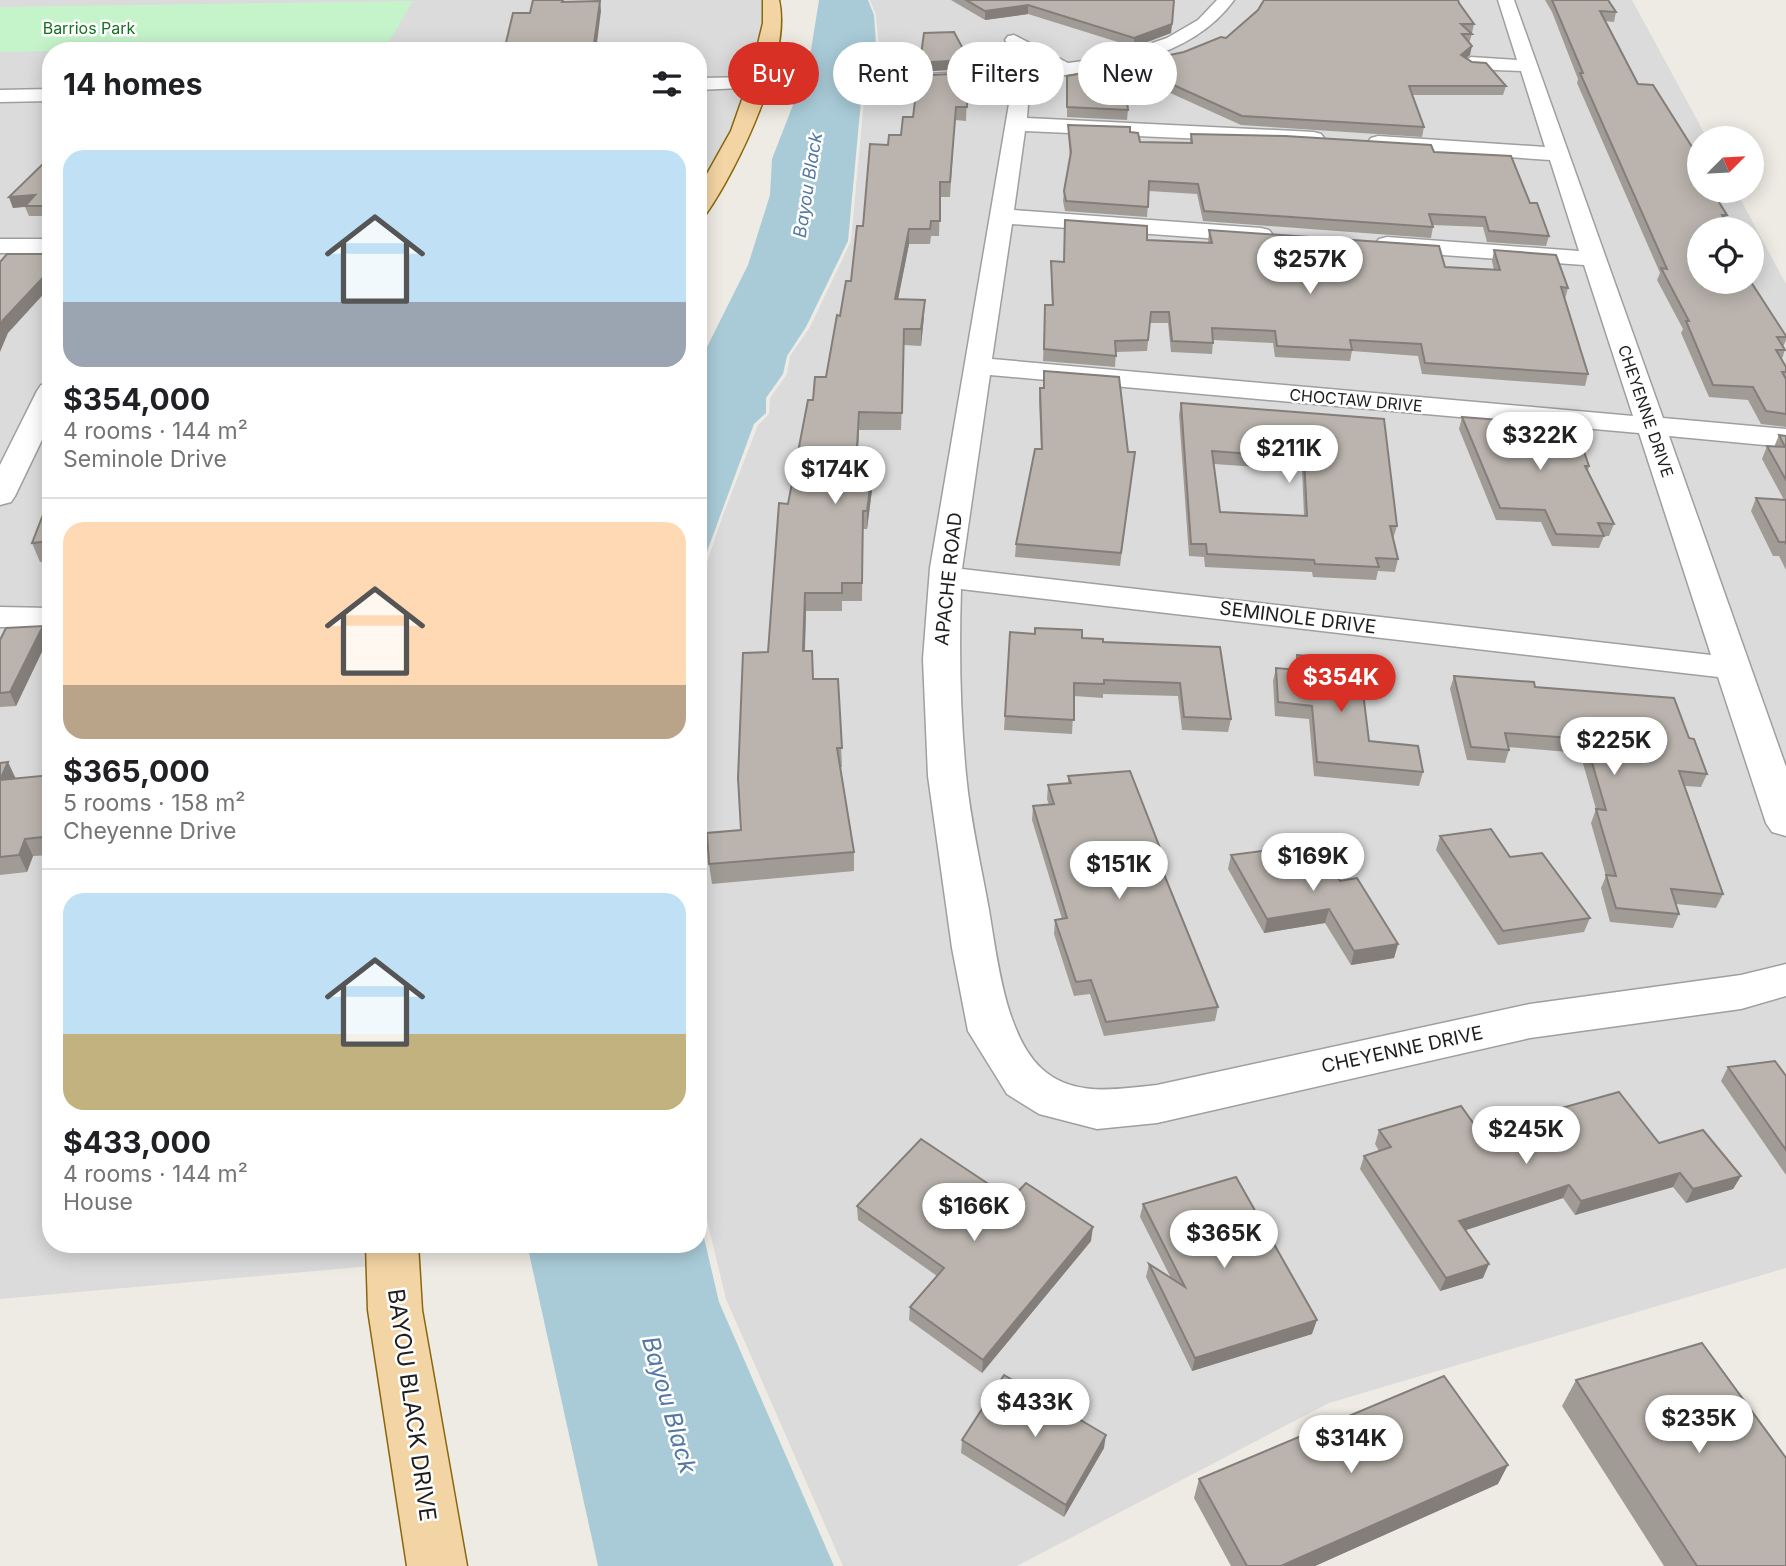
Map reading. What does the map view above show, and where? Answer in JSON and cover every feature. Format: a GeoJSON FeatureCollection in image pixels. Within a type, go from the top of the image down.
{"type":"FeatureCollection","features":[{"type":"Feature","properties":{"kind":"main road"},"geometry":{"type":"LineString","coordinates":[[769,42],[774,24],[774,6],[771,0]]}},
{"type":"Feature","properties":{"kind":"main road"},"geometry":{"type":"LineString","coordinates":[[707,192],[744,123],[749,105]]}},
{"type":"Feature","properties":{"kind":"main road","name":"BAYOU BLACK DRIVE"},"geometry":{"type":"LineString","coordinates":[[392,1253],[394,1310],[437,1566]]}},
{"type":"Feature","properties":{"kind":"street"},"geometry":{"type":"LineString","coordinates":[[1064,68],[1141,53],[1183,37],[1205,26],[1218,14],[1226,0]]}},
{"type":"Feature","properties":{"kind":"street","name":"CHEYENNE DRIVE"},"geometry":{"type":"LineString","coordinates":[[1506,0],[1786,823]]}},
{"type":"Feature","properties":{"kind":"street"},"geometry":{"type":"LineString","coordinates":[[1014,40],[1018,42]]}},
{"type":"Feature","properties":{"kind":"street"},"geometry":{"type":"LineString","coordinates":[[1471,63],[1529,66]]}},
{"type":"Feature","properties":{"kind":"street"},"geometry":{"type":"LineString","coordinates":[[707,84],[728,83]]}},
{"type":"Feature","properties":{"kind":"street"},"geometry":{"type":"LineString","coordinates":[[0,96],[42,95]]}},
{"type":"Feature","properties":{"kind":"street","name":"APACHE ROAD"},"geometry":{"type":"LineString","coordinates":[[1018,105],[945,577],[941,660],[947,776],[970,922],[991,1031],[1024,1081]]}},
{"type":"Feature","properties":{"kind":"street"},"geometry":{"type":"LineString","coordinates":[[1016,124],[1337,140]]}},
{"type":"Feature","properties":{"kind":"street"},"geometry":{"type":"LineString","coordinates":[[1364,142],[1559,153]]}},
{"type":"Feature","properties":{"kind":"street"},"geometry":{"type":"LineString","coordinates":[[1001,216],[1280,236]]}},
{"type":"Feature","properties":{"kind":"street"},"geometry":{"type":"LineString","coordinates":[[0,236],[42,236]]}},
{"type":"Feature","properties":{"kind":"street"},"geometry":{"type":"LineString","coordinates":[[1362,242],[1594,259]]}},
{"type":"Feature","properties":{"kind":"street"},"geometry":{"type":"LineString","coordinates":[[0,246],[42,246]]}},
{"type":"Feature","properties":{"kind":"street","name":"CHOCTAW DRIVE"},"geometry":{"type":"LineString","coordinates":[[978,366],[1786,438]]}},
{"type":"Feature","properties":{"kind":"street"},"geometry":{"type":"LineString","coordinates":[[0,496],[42,410]]}},
{"type":"Feature","properties":{"kind":"street","name":"SEMINOLE DRIVE"},"geometry":{"type":"LineString","coordinates":[[945,577],[1734,668]]}},
{"type":"Feature","properties":{"kind":"street"},"geometry":{"type":"LineString","coordinates":[[0,598],[42,598]]}},
{"type":"Feature","properties":{"kind":"street"},"geometry":{"type":"LineString","coordinates":[[0,617],[42,618]]}},
{"type":"Feature","properties":{"kind":"street","name":"CHEYENNE DRIVE"},"geometry":{"type":"LineString","coordinates":[[1024,1081],[1056,1101],[1097,1110],[1157,1104],[1530,1021],[1741,992],[1786,980]]}},
{"type":"Feature","properties":{"kind":"shaded area"},"geometry":{"type":"Polygon","coordinates":[[[0,0],[773,0],[776,24],[769,42],[728,42],[728,105],[743,105],[707,193],[707,42],[42,42],[42,1253],[405,1253],[406,1263],[0,1299],[0,0]]]}},
{"type":"Feature","properties":{"kind":"shaded area"},"geometry":{"type":"Polygon","coordinates":[[[870,0],[1632,0],[1700,126],[1687,126],[1687,203],[1742,203],[1750,217],[1687,217],[1687,294],[1764,294],[1764,243],[1786,284],[1786,1268],[1329,1403],[1017,1566],[843,1566],[726,1299],[707,1220],[707,562],[758,425],[769,414],[770,398],[787,374],[790,356],[810,327],[851,241],[864,105],[933,105],[933,42],[878,42],[876,15],[870,0]]]}},
{"type":"Feature","properties":{"kind":"green space","name":"Barrios Park"},"geometry":{"type":"Polygon","coordinates":[[[413,1],[389,42],[42,42],[42,51],[0,52],[0,7],[413,1]]]}},
{"type":"Feature","properties":{"kind":"water","name":"Bayou Black"},"geometry":{"type":"Polygon","coordinates":[[[819,0],[868,0],[874,15],[876,42],[833,42],[833,105],[861,105],[848,241],[806,327],[787,356],[783,374],[766,398],[766,413],[754,424],[707,552],[707,347],[748,265],[770,195],[772,159],[793,105],[819,105],[819,42],[812,42],[819,0]]]}},
{"type":"Feature","properties":{"kind":"water","name":"Bayou Black"},"geometry":{"type":"Polygon","coordinates":[[[707,1251],[719,1302],[834,1566],[598,1566],[529,1253],[707,1253],[707,1251]]]}},
{"type":"Feature","properties":{"kind":"building"},"geometry":{"type":"Polygon","coordinates":[[[533,0],[600,1],[594,42],[506,42],[513,13],[530,13],[533,0]]]}},
{"type":"Feature","properties":{"kind":"building"},"geometry":{"type":"Polygon","coordinates":[[[966,0],[1174,0],[1172,24],[1134,38],[1028,5],[985,11],[966,0]]]}},
{"type":"Feature","properties":{"kind":"building"},"geometry":{"type":"Polygon","coordinates":[[[1264,0],[1458,0],[1474,24],[1461,24],[1472,34],[1462,34],[1472,46],[1461,55],[1472,62],[1486,63],[1506,86],[1409,86],[1424,127],[1242,116],[1177,87],[1177,53],[1221,37],[1226,38],[1258,10],[1264,0]]]}},
{"type":"Feature","properties":{"kind":"building"},"geometry":{"type":"Polygon","coordinates":[[[1552,0],[1608,0],[1616,12],[1600,11],[1638,84],[1653,85],[1687,139],[1687,203],[1720,203],[1727,215],[1687,217],[1687,294],[1759,294],[1786,336],[1777,337],[1785,350],[1776,350],[1786,367],[1786,372],[1782,372],[1786,379],[1786,414],[1766,411],[1753,387],[1713,385],[1686,321],[1689,321],[1661,268],[1667,269],[1580,73],[1583,73],[1552,0]]]}},
{"type":"Feature","properties":{"kind":"building"},"geometry":{"type":"Polygon","coordinates":[[[954,32],[959,42],[947,42],[947,61],[933,62],[933,42],[923,42],[924,33],[954,32]]]}},
{"type":"Feature","properties":{"kind":"building"},"geometry":{"type":"Polygon","coordinates":[[[947,74],[947,105],[967,105],[956,107],[950,182],[940,182],[940,221],[931,221],[930,229],[909,229],[895,299],[925,300],[921,329],[904,329],[902,413],[859,412],[856,464],[873,464],[867,511],[863,511],[862,583],[842,583],[842,593],[805,593],[803,651],[812,651],[813,679],[838,679],[842,748],[837,748],[854,852],[709,864],[707,833],[741,830],[738,778],[743,653],[768,652],[779,503],[788,504],[808,400],[813,400],[815,377],[826,377],[837,315],[840,316],[846,281],[851,281],[857,226],[863,226],[870,144],[888,145],[889,135],[901,135],[903,117],[913,117],[914,105],[933,105],[933,75],[947,74]]]}},
{"type":"Feature","properties":{"kind":"building"},"geometry":{"type":"Polygon","coordinates":[[[1078,74],[1078,105],[1127,105],[1128,110],[1067,107],[1067,76],[1078,74]]]}},
{"type":"Feature","properties":{"kind":"building"},"geometry":{"type":"Polygon","coordinates":[[[1068,125],[1130,127],[1130,132],[1138,133],[1140,142],[1192,143],[1191,134],[1285,136],[1431,145],[1434,152],[1511,156],[1530,203],[1537,203],[1549,236],[1489,231],[1485,217],[1429,214],[1433,227],[1204,211],[1198,184],[1149,181],[1148,207],[1066,201],[1064,191],[1071,152],[1068,125]]]}},
{"type":"Feature","properties":{"kind":"building"},"geometry":{"type":"Polygon","coordinates":[[[42,165],[42,206],[25,206],[35,195],[9,197],[42,165]]]}},
{"type":"Feature","properties":{"kind":"building"},"geometry":{"type":"Polygon","coordinates":[[[1065,220],[1147,226],[1147,240],[1212,243],[1209,230],[1439,246],[1445,267],[1500,270],[1494,250],[1556,255],[1568,288],[1561,287],[1588,374],[1425,363],[1421,344],[1350,340],[1352,350],[1277,346],[1275,331],[1212,328],[1213,343],[1172,341],[1169,312],[1151,312],[1148,340],[1115,341],[1116,356],[1044,349],[1045,305],[1053,305],[1051,261],[1064,262],[1065,220]]]}},
{"type":"Feature","properties":{"kind":"building"},"geometry":{"type":"Polygon","coordinates":[[[7,254],[42,254],[42,279],[0,326],[0,262],[7,254]]]}},
{"type":"Feature","properties":{"kind":"building"},"geometry":{"type":"Polygon","coordinates":[[[1044,371],[1119,377],[1128,452],[1135,452],[1121,553],[1016,544],[1035,449],[1042,449],[1040,388],[1044,388],[1044,371]]]}},
{"type":"Feature","properties":{"kind":"building"},"geometry":{"type":"Polygon","coordinates":[[[1181,403],[1384,419],[1397,526],[1390,526],[1398,559],[1376,558],[1379,567],[1315,564],[1314,560],[1207,554],[1206,544],[1191,544],[1181,403]],[[1212,451],[1220,512],[1307,516],[1304,458],[1212,451]]]}},
{"type":"Feature","properties":{"kind":"building"},"geometry":{"type":"Polygon","coordinates":[[[1462,417],[1575,426],[1589,466],[1585,466],[1614,524],[1598,523],[1604,536],[1556,534],[1545,510],[1500,508],[1462,417]]]}},
{"type":"Feature","properties":{"kind":"building"},"geometry":{"type":"Polygon","coordinates":[[[1779,435],[1786,436],[1786,480],[1767,446],[1785,447],[1779,435]]]}},
{"type":"Feature","properties":{"kind":"building"},"geometry":{"type":"Polygon","coordinates":[[[1756,498],[1786,500],[1786,544],[1779,542],[1756,498]]]}},
{"type":"Feature","properties":{"kind":"building"},"geometry":{"type":"Polygon","coordinates":[[[42,517],[42,542],[32,543],[42,517]]]}},
{"type":"Feature","properties":{"kind":"building"},"geometry":{"type":"Polygon","coordinates":[[[42,626],[10,692],[0,693],[0,640],[6,628],[42,626]]]}},
{"type":"Feature","properties":{"kind":"building"},"geometry":{"type":"Polygon","coordinates":[[[1035,628],[1082,630],[1082,638],[1103,639],[1103,642],[1220,647],[1231,719],[1184,717],[1180,683],[1104,680],[1104,684],[1074,683],[1074,720],[1005,716],[1010,632],[1035,634],[1035,628]]]}},
{"type":"Feature","properties":{"kind":"building"},"geometry":{"type":"Polygon","coordinates":[[[1297,655],[1359,660],[1369,741],[1418,746],[1423,772],[1317,762],[1312,706],[1278,702],[1276,668],[1299,670],[1297,655]]]}},
{"type":"Feature","properties":{"kind":"building"},"geometry":{"type":"Polygon","coordinates":[[[1454,676],[1534,682],[1535,687],[1674,698],[1689,738],[1694,739],[1707,774],[1679,771],[1723,894],[1671,889],[1679,914],[1616,908],[1606,875],[1616,876],[1596,809],[1606,810],[1585,739],[1505,733],[1509,750],[1471,747],[1454,676]]]}},
{"type":"Feature","properties":{"kind":"building"},"geometry":{"type":"Polygon","coordinates":[[[8,762],[0,780],[0,763],[8,762]]]}},
{"type":"Feature","properties":{"kind":"building"},"geometry":{"type":"Polygon","coordinates":[[[1130,771],[1167,866],[1161,867],[1218,1007],[1106,1022],[1091,980],[1076,982],[1055,920],[1067,918],[1033,806],[1054,804],[1048,785],[1071,783],[1068,776],[1130,771]]]}},
{"type":"Feature","properties":{"kind":"building"},"geometry":{"type":"Polygon","coordinates":[[[42,776],[42,837],[25,839],[19,855],[0,857],[0,780],[42,776]]]}},
{"type":"Feature","properties":{"kind":"building"},"geometry":{"type":"Polygon","coordinates":[[[1491,829],[1510,857],[1542,853],[1590,918],[1503,931],[1440,836],[1491,829]]]}},
{"type":"Feature","properties":{"kind":"building"},"geometry":{"type":"Polygon","coordinates":[[[1316,844],[1340,881],[1357,878],[1398,944],[1354,951],[1329,909],[1267,919],[1231,855],[1316,844]]]}},
{"type":"Feature","properties":{"kind":"building"},"geometry":{"type":"Polygon","coordinates":[[[1775,1061],[1786,1076],[1786,1150],[1728,1067],[1775,1061]]]}},
{"type":"Feature","properties":{"kind":"building"},"geometry":{"type":"Polygon","coordinates":[[[1619,1092],[1659,1143],[1703,1130],[1741,1176],[1693,1189],[1680,1173],[1581,1201],[1569,1185],[1459,1221],[1489,1264],[1446,1278],[1364,1156],[1391,1147],[1379,1130],[1461,1106],[1479,1131],[1619,1092]]]}},
{"type":"Feature","properties":{"kind":"building"},"geometry":{"type":"Polygon","coordinates":[[[921,1139],[1011,1199],[1026,1183],[1093,1227],[983,1360],[910,1307],[944,1268],[857,1206],[921,1139]]]}},
{"type":"Feature","properties":{"kind":"building"},"geometry":{"type":"Polygon","coordinates":[[[1236,1177],[1317,1320],[1195,1358],[1149,1264],[1185,1287],[1143,1204],[1236,1177]]]}},
{"type":"Feature","properties":{"kind":"building"},"geometry":{"type":"Polygon","coordinates":[[[1702,1343],[1786,1458],[1786,1566],[1697,1566],[1576,1380],[1702,1343]]]}},
{"type":"Feature","properties":{"kind":"building"},"geometry":{"type":"Polygon","coordinates":[[[1004,1375],[1106,1435],[1066,1505],[962,1440],[1004,1375]]]}},
{"type":"Feature","properties":{"kind":"building"},"geometry":{"type":"Polygon","coordinates":[[[1444,1376],[1508,1465],[1281,1566],[1247,1566],[1199,1479],[1444,1376]]]}}]}
